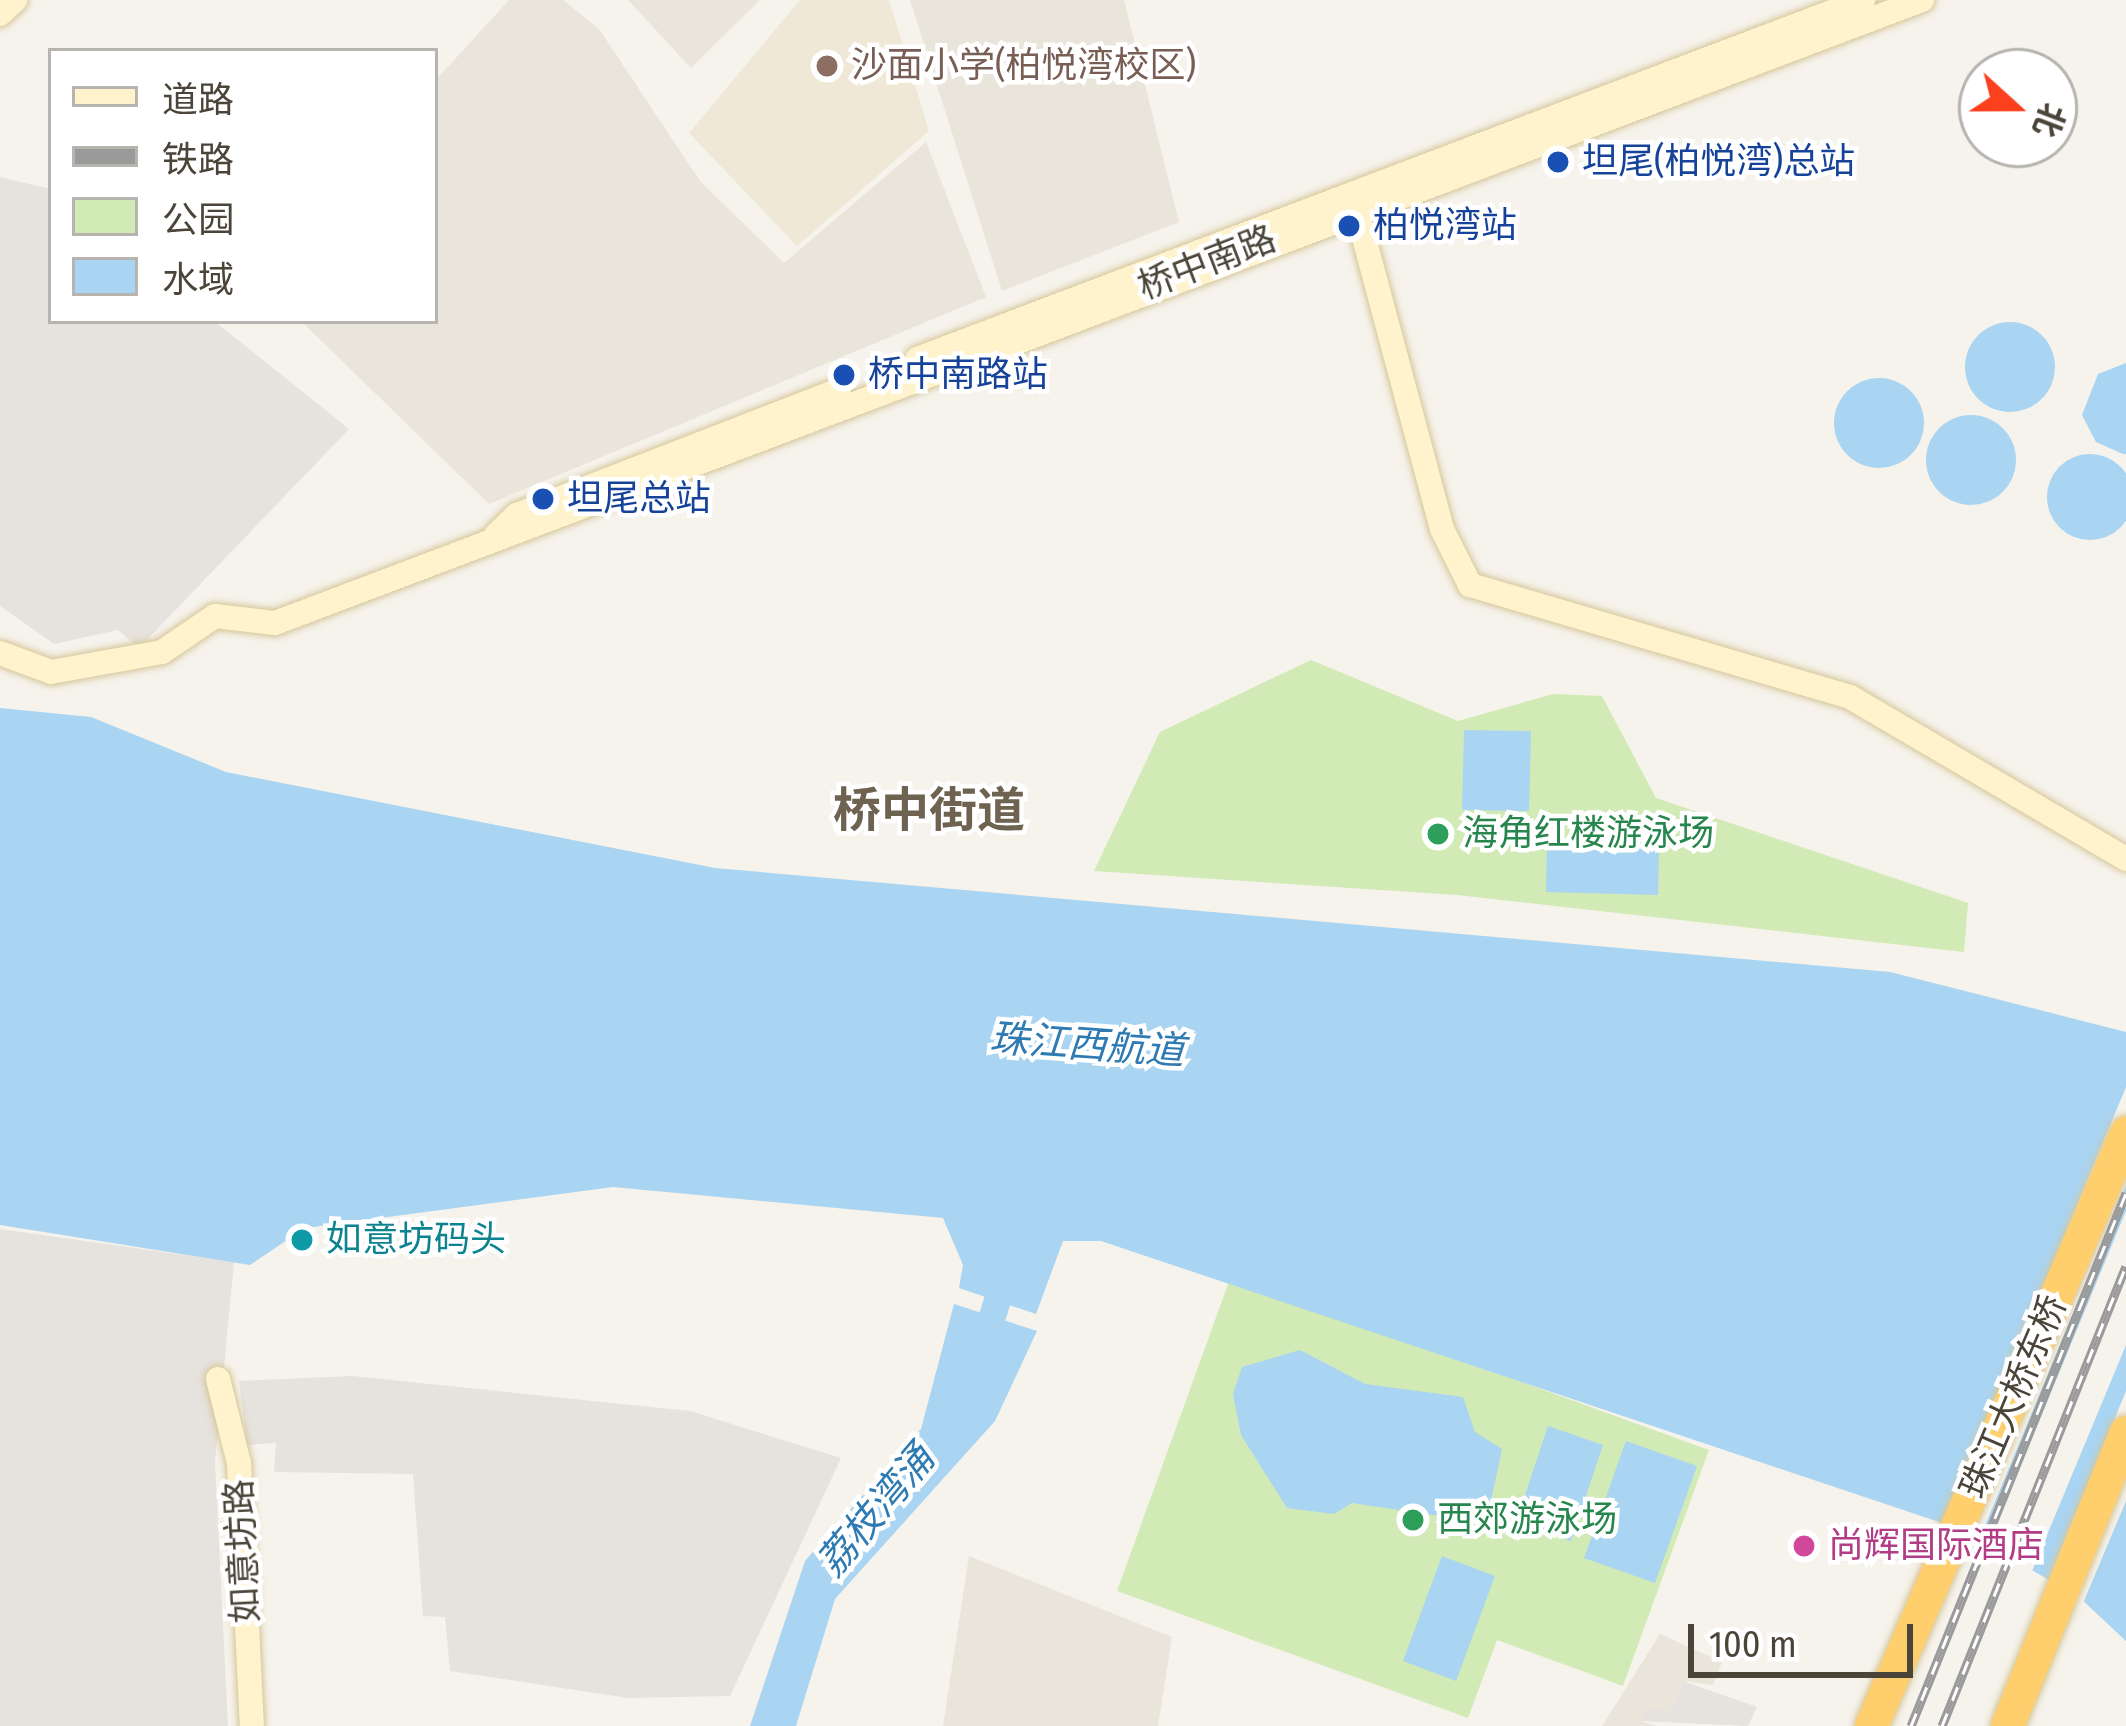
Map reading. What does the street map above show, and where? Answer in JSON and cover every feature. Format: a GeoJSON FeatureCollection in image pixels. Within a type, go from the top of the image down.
{"type":"FeatureCollection","features":[{"type":"Feature","properties":{"kind":"highway","name":"珠江大桥东桥"},"geometry":{"type":"LineString","coordinates":[[1870,1726],[1922,1615],[2126,1133]]}},
{"type":"Feature","properties":{"kind":"highway"},"geometry":{"type":"LineString","coordinates":[[2003,1726],[2126,1432]]}},
{"type":"Feature","properties":{"kind":"highway"},"geometry":{"type":"LineString","coordinates":[[1883,1726],[1922,1615]]}},
{"type":"Feature","properties":{"kind":"main road"},"geometry":{"type":"LineString","coordinates":[[0,14],[15,0]]}},
{"type":"Feature","properties":{"kind":"main road","name":"桥中南路"},"geometry":{"type":"LineString","coordinates":[[496,535],[517,515],[1140,268],[1863,0]]}},
{"type":"Feature","properties":{"kind":"main road","name":"桥中南路"},"geometry":{"type":"LineString","coordinates":[[0,653],[51,672],[130,661],[215,616],[274,622],[1356,208],[1922,0]]}},
{"type":"Feature","properties":{"kind":"main road"},"geometry":{"type":"LineString","coordinates":[[1356,208],[1442,529],[1470,585],[1850,697],[2126,859]]}},
{"type":"Feature","properties":{"kind":"main road","name":"如意坊路"},"geometry":{"type":"LineString","coordinates":[[218,1378],[239,1463],[252,1726]]}},
{"type":"Feature","properties":{"kind":"shaded area"},"geometry":{"type":"Polygon","coordinates":[[[509,0],[563,0],[599,29],[700,181],[784,263],[926,142],[986,297],[489,504],[304,324],[438,324],[438,78],[509,0]]]}},
{"type":"Feature","properties":{"kind":"shaded area"},"geometry":{"type":"Polygon","coordinates":[[[628,0],[760,0],[691,68],[628,0]]]}},
{"type":"Feature","properties":{"kind":"shaded area","name":"沙面小学(柏悦湾校区)"},"geometry":{"type":"Polygon","coordinates":[[[800,0],[889,0],[929,131],[797,246],[689,133],[800,0]]]}},
{"type":"Feature","properties":{"kind":"shaded area"},"geometry":{"type":"Polygon","coordinates":[[[910,0],[1124,0],[1179,222],[1002,291],[910,0]]]}},
{"type":"Feature","properties":{"kind":"shaded area"},"geometry":{"type":"Polygon","coordinates":[[[0,177],[48,188],[48,324],[218,324],[349,429],[139,648],[118,630],[54,644],[0,606],[0,177]]]}},
{"type":"Feature","properties":{"kind":"shaded area"},"geometry":{"type":"Polygon","coordinates":[[[0,1229],[234,1262],[215,1462],[228,1726],[0,1726],[0,1229]]]}},
{"type":"Feature","properties":{"kind":"shaded area"},"geometry":{"type":"Polygon","coordinates":[[[352,1376],[690,1411],[841,1458],[730,1696],[628,1698],[450,1671],[445,1617],[423,1616],[413,1474],[274,1472],[276,1443],[247,1445],[239,1381],[352,1376]]]}},
{"type":"Feature","properties":{"kind":"shaded area"},"geometry":{"type":"Polygon","coordinates":[[[969,1556],[1172,1637],[1158,1726],[943,1726],[969,1556]]]}},
{"type":"Feature","properties":{"kind":"shaded area"},"geometry":{"type":"Polygon","coordinates":[[[1660,1634],[1722,1662],[1713,1685],[1683,1681],[1670,1712],[1641,1721],[1657,1726],[1602,1726],[1660,1634]]]}},
{"type":"Feature","properties":{"kind":"shaded area"},"geometry":{"type":"Polygon","coordinates":[[[1683,1681],[1757,1707],[1748,1726],[1640,1721],[1648,1708],[1670,1712],[1683,1681]]]}},
{"type":"Feature","properties":{"kind":"green space","name":"海角红楼游泳场"},"geometry":{"type":"Polygon","coordinates":[[[1311,660],[1458,721],[1553,694],[1602,696],[1656,798],[1968,903],[1964,952],[1457,895],[1094,871],[1160,732],[1311,660]]]}},
{"type":"Feature","properties":{"kind":"green space","name":"西郊游泳场"},"geometry":{"type":"Polygon","coordinates":[[[1231,1276],[1709,1450],[1623,1686],[1497,1640],[1468,1718],[1117,1591],[1231,1276]]]}},
{"type":"Feature","properties":{"kind":"water"},"geometry":{"type":"Polygon","coordinates":[[[2010,322],[2027,325],[2042,335],[2052,350],[2052,384],[2042,399],[2027,409],[2010,412],[1993,409],[1978,399],[1968,384],[1965,367],[1968,350],[1978,335],[1993,325],[2010,322]]]}},
{"type":"Feature","properties":{"kind":"water"},"geometry":{"type":"Polygon","coordinates":[[[2126,363],[2123,454],[2096,442],[2082,415],[2098,374],[2126,363]]]}},
{"type":"Feature","properties":{"kind":"water"},"geometry":{"type":"Polygon","coordinates":[[[1879,378],[1896,381],[1911,391],[1921,406],[1921,440],[1911,455],[1896,465],[1879,468],[1862,465],[1847,455],[1837,440],[1834,423],[1837,406],[1847,391],[1862,381],[1879,378]]]}},
{"type":"Feature","properties":{"kind":"water"},"geometry":{"type":"Polygon","coordinates":[[[1971,415],[1988,418],[2003,428],[2013,443],[2013,477],[2003,492],[1988,502],[1971,505],[1954,502],[1939,492],[1929,477],[1926,460],[1929,443],[1939,428],[1954,418],[1971,415]]]}},
{"type":"Feature","properties":{"kind":"water"},"geometry":{"type":"Polygon","coordinates":[[[2090,454],[2121,466],[2127,475],[2127,519],[2121,528],[2090,540],[2059,528],[2047,497],[2059,466],[2090,454]]]}},
{"type":"Feature","properties":{"kind":"water","name":"珠江西航道"},"geometry":{"type":"Polygon","coordinates":[[[0,708],[91,717],[226,772],[715,868],[1890,972],[2126,1032],[2126,1641],[2079,1597],[1960,1529],[1101,1241],[1063,1241],[1036,1314],[959,1288],[963,1265],[943,1218],[613,1187],[305,1228],[250,1265],[0,1225],[0,708]]]}},
{"type":"Feature","properties":{"kind":"water"},"geometry":{"type":"Polygon","coordinates":[[[1464,730],[1531,731],[1529,811],[1462,810],[1464,730]]]}},
{"type":"Feature","properties":{"kind":"water"},"geometry":{"type":"Polygon","coordinates":[[[1547,842],[1659,845],[1658,895],[1546,892],[1547,842]]]}},
{"type":"Feature","properties":{"kind":"water"},"geometry":{"type":"Polygon","coordinates":[[[954,1304],[1037,1331],[995,1421],[835,1599],[796,1726],[750,1726],[805,1561],[921,1429],[954,1304]]]}},
{"type":"Feature","properties":{"kind":"water"},"geometry":{"type":"Polygon","coordinates":[[[1300,1350],[1365,1384],[1463,1397],[1475,1432],[1502,1449],[1491,1501],[1460,1519],[1352,1503],[1334,1514],[1287,1508],[1241,1435],[1233,1394],[1242,1367],[1300,1350]]]}},
{"type":"Feature","properties":{"kind":"water"},"geometry":{"type":"Polygon","coordinates":[[[1548,1426],[1603,1445],[1571,1541],[1516,1522],[1548,1426]]]}},
{"type":"Feature","properties":{"kind":"water"},"geometry":{"type":"Polygon","coordinates":[[[1626,1441],[1697,1466],[1655,1583],[1584,1558],[1626,1441]]]}},
{"type":"Feature","properties":{"kind":"water"},"geometry":{"type":"Polygon","coordinates":[[[1442,1556],[1495,1576],[1456,1681],[1403,1661],[1442,1556]]]}},
{"type":"Feature","properties":{"kind":"pier"},"geometry":{"type":"Polygon","coordinates":[[[2126,1087],[2126,1185],[1977,1545],[1942,1529],[2126,1087]]]}},
{"type":"Feature","properties":{"kind":"pier"},"geometry":{"type":"Polygon","coordinates":[[[2126,1211],[2126,1345],[2030,1576],[1986,1550],[2126,1211]]]}},
{"type":"Feature","properties":{"kind":"pier"},"geometry":{"type":"Polygon","coordinates":[[[2126,1391],[2126,1501],[2081,1608],[2046,1585],[2126,1391]]]}},
{"type":"Feature","properties":{"kind":"waterway","name":"荔枝湾涌"},"geometry":{"type":"LineString","coordinates":[[982,1347],[997,1300]]}},
{"type":"Feature","properties":{"kind":"railway"},"geometry":{"type":"LineString","coordinates":[[1911,1726],[2126,1193]]}},
{"type":"Feature","properties":{"kind":"railway"},"geometry":{"type":"LineString","coordinates":[[1942,1726],[2126,1266]]}},
{"type":"Feature","properties":{"kind":"place","name":"沙面小学(柏悦湾校区)"},"geometry":{"type":"Point","coordinates":[827,66]}},
{"type":"Feature","properties":{"kind":"place","name":"坦尾(柏悦湾)总站"},"geometry":{"type":"Point","coordinates":[1558,162]}},
{"type":"Feature","properties":{"kind":"place","name":"柏悦湾站"},"geometry":{"type":"Point","coordinates":[1349,226]}},
{"type":"Feature","properties":{"kind":"place","name":"桥中南路站"},"geometry":{"type":"Point","coordinates":[844,375]}},
{"type":"Feature","properties":{"kind":"place","name":"坦尾总站"},"geometry":{"type":"Point","coordinates":[543,499]}},
{"type":"Feature","properties":{"kind":"place","name":"海角红楼游泳场"},"geometry":{"type":"Point","coordinates":[1438,834]}},
{"type":"Feature","properties":{"kind":"place","name":"如意坊码头"},"geometry":{"type":"Point","coordinates":[302,1240]}},
{"type":"Feature","properties":{"kind":"place","name":"西郊游泳场"},"geometry":{"type":"Point","coordinates":[1413,1520]}},
{"type":"Feature","properties":{"kind":"place","name":"尚辉国际酒店"},"geometry":{"type":"Point","coordinates":[1804,1546]}},
{"type":"Feature","properties":{"kind":"district","name":"桥中街道"},"geometry":{"type":"Point","coordinates":[929,812]}}]}
